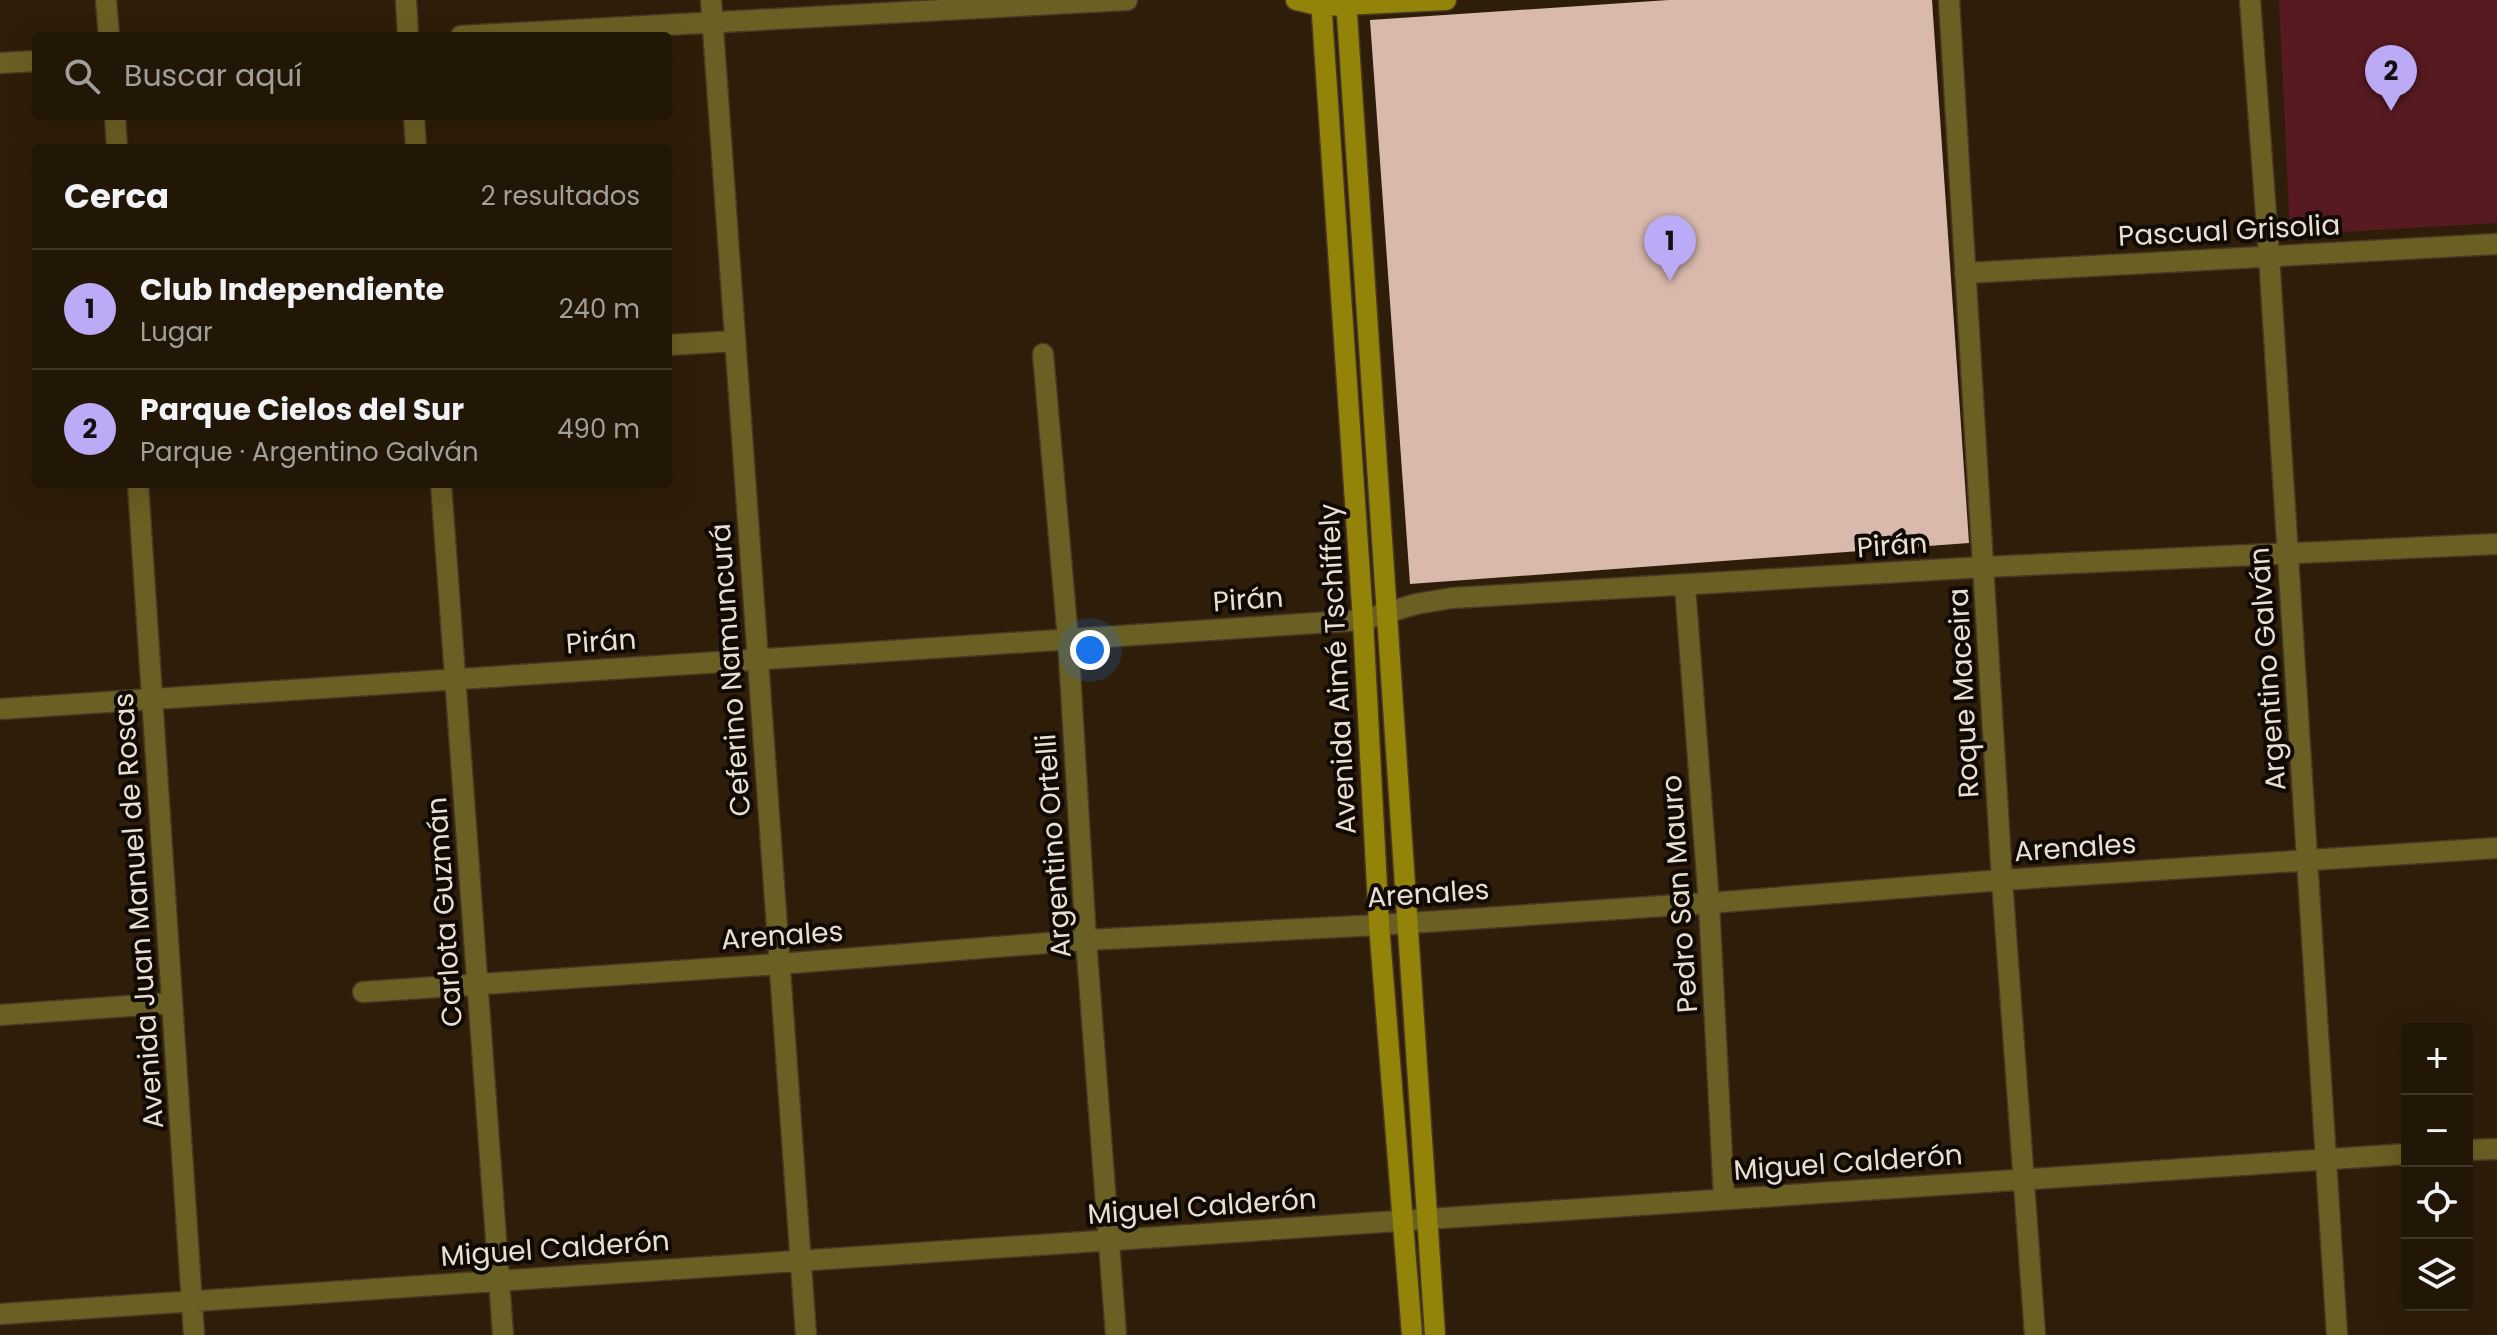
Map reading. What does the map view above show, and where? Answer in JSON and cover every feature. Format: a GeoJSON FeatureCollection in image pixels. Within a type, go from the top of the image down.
{"type":"FeatureCollection","features":[{"type":"Feature","properties":{"kind":"main road"},"geometry":{"type":"LineString","coordinates":[[1296,0],[1321,3],[1446,0]]}},
{"type":"Feature","properties":{"kind":"main road","name":"Avenida Aimé Tschiffely"},"geometry":{"type":"LineString","coordinates":[[1321,3],[1363,620],[1379,925],[1412,1335]]}},
{"type":"Feature","properties":{"kind":"main road","name":"Avenida Aimé Tschiffely"},"geometry":{"type":"LineString","coordinates":[[1346,3],[1435,1335]]}},
{"type":"Feature","properties":{"kind":"street"},"geometry":{"type":"LineString","coordinates":[[106,0],[109,32]]}},
{"type":"Feature","properties":{"kind":"street"},"geometry":{"type":"LineString","coordinates":[[406,0],[408,32]]}},
{"type":"Feature","properties":{"kind":"street","name":"Ceferino Namuncurá"},"geometry":{"type":"LineString","coordinates":[[711,0],[806,1335]]}},
{"type":"Feature","properties":{"kind":"street"},"geometry":{"type":"LineString","coordinates":[[538,32],[1026,2],[1127,0]]}},
{"type":"Feature","properties":{"kind":"street","name":"Roque Maceira"},"geometry":{"type":"LineString","coordinates":[[1949,0],[2002,880],[2035,1335]]}},
{"type":"Feature","properties":{"kind":"street","name":"Argentino Galván"},"geometry":{"type":"LineString","coordinates":[[2250,0],[2337,1335]]}},
{"type":"Feature","properties":{"kind":"street"},"geometry":{"type":"LineString","coordinates":[[0,63],[32,61]]}},
{"type":"Feature","properties":{"kind":"street"},"geometry":{"type":"LineString","coordinates":[[115,120],[117,144]]}},
{"type":"Feature","properties":{"kind":"street"},"geometry":{"type":"LineString","coordinates":[[414,120],[416,144]]}},
{"type":"Feature","properties":{"kind":"street","name":"Pascual Grisolia"},"geometry":{"type":"LineString","coordinates":[[1965,273],[2497,244]]}},
{"type":"Feature","properties":{"kind":"street"},"geometry":{"type":"LineString","coordinates":[[672,345],[735,341]]}},
{"type":"Feature","properties":{"kind":"street","name":"Argentino Ortelli"},"geometry":{"type":"LineString","coordinates":[[1043,354],[1068,639],[1086,940],[1116,1335]]}},
{"type":"Feature","properties":{"kind":"street","name":"Avenida Juan Manuel de Rosas"},"geometry":{"type":"LineString","coordinates":[[138,488],[194,1335]]}},
{"type":"Feature","properties":{"kind":"street","name":"Carlota Guzmán"},"geometry":{"type":"LineString","coordinates":[[441,488],[503,1335]]}},
{"type":"Feature","properties":{"kind":"street","name":"Pirán"},"geometry":{"type":"LineString","coordinates":[[0,709],[1363,620],[1389,611],[1452,598],[1984,567],[2497,544]]}},
{"type":"Feature","properties":{"kind":"street","name":"Pedro San Mauro"},"geometry":{"type":"LineString","coordinates":[[1685,586],[1709,903],[1724,1198]]}},
{"type":"Feature","properties":{"kind":"street","name":"Arenales"},"geometry":{"type":"LineString","coordinates":[[363,992],[1086,940],[1379,925],[2497,848]]}},
{"type":"Feature","properties":{"kind":"street"},"geometry":{"type":"LineString","coordinates":[[0,1015],[172,1003]]}},
{"type":"Feature","properties":{"kind":"street"},"geometry":{"type":"LineString","coordinates":[[2473,1150],[2497,1149]]}},
{"type":"Feature","properties":{"kind":"street","name":"Miguel Calderón"},"geometry":{"type":"LineString","coordinates":[[0,1314],[2401,1154]]}},
{"type":"Feature","properties":{"kind":"shaded area"},"geometry":{"type":"Polygon","coordinates":[[[2279,0],[2497,0],[2497,223],[2290,235],[2279,0]]]}},
{"type":"Feature","properties":{"kind":"building"},"geometry":{"type":"Polygon","coordinates":[[[1669,0],[1932,0],[1969,543],[1410,584],[1370,20],[1669,0]]]}},
{"type":"Feature","properties":{"kind":"place","name":"Parque Cielos del Sur"},"geometry":{"type":"Point","coordinates":[2391,111]}},
{"type":"Feature","properties":{"kind":"place","name":"Club Independiente"},"geometry":{"type":"Point","coordinates":[1670,281]}}]}
